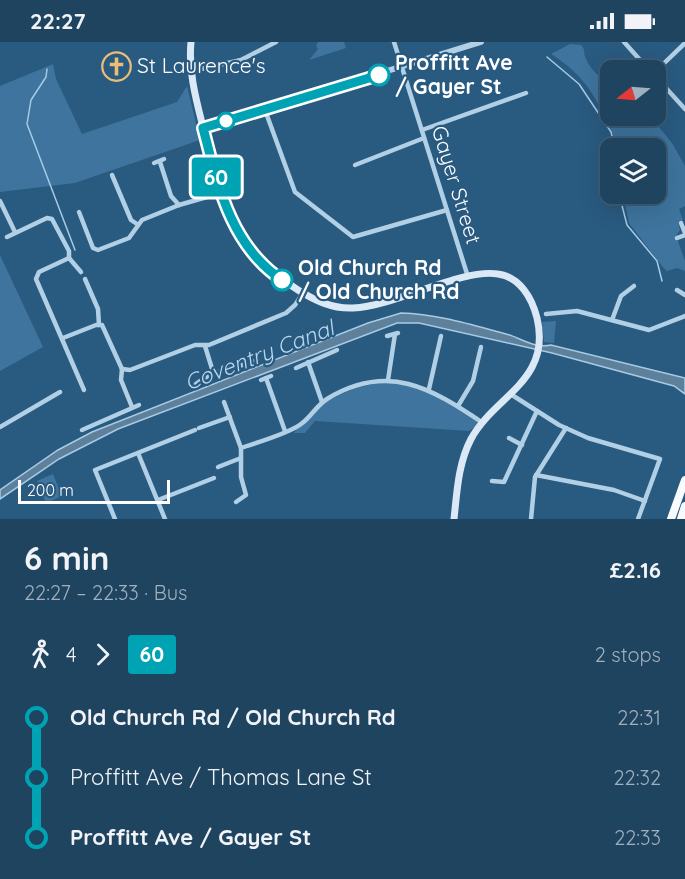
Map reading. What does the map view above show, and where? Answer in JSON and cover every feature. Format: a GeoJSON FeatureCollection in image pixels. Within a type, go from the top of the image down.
{"type":"FeatureCollection","features":[{"type":"Feature","properties":{"kind":"highway"},"geometry":{"type":"LineString","coordinates":[[671,519],[685,480]]}},
{"type":"Feature","properties":{"kind":"main road"},"geometry":{"type":"LineString","coordinates":[[191,42],[192,71],[203,128],[230,220],[250,251],[272,273],[303,293],[329,305],[354,308],[381,303],[489,273],[507,276],[523,287],[537,320],[539,337],[532,367],[512,395],[471,438],[461,464],[454,519]]}},
{"type":"Feature","properties":{"kind":"street"},"geometry":{"type":"LineString","coordinates":[[192,71],[241,60],[276,42]]}},
{"type":"Feature","properties":{"kind":"street","name":"Gayer Street"},"geometry":{"type":"LineString","coordinates":[[394,42],[468,277]]}},
{"type":"Feature","properties":{"kind":"street"},"geometry":{"type":"LineString","coordinates":[[203,128],[481,42]]}},
{"type":"Feature","properties":{"kind":"street"},"geometry":{"type":"LineString","coordinates":[[624,42],[640,60]]}},
{"type":"Feature","properties":{"kind":"street"},"geometry":{"type":"LineString","coordinates":[[666,61],[685,43]]}},
{"type":"Feature","properties":{"kind":"street"},"geometry":{"type":"LineString","coordinates":[[666,88],[685,109]]}},
{"type":"Feature","properties":{"kind":"street"},"geometry":{"type":"LineString","coordinates":[[422,130],[526,93]]}},
{"type":"Feature","properties":{"kind":"street"},"geometry":{"type":"LineString","coordinates":[[265,110],[294,190],[353,237],[447,210]]}},
{"type":"Feature","properties":{"kind":"street"},"geometry":{"type":"LineString","coordinates":[[355,165],[424,138]]}},
{"type":"Feature","properties":{"kind":"street"},"geometry":{"type":"LineString","coordinates":[[159,161],[171,196],[179,205]]}},
{"type":"Feature","properties":{"kind":"street"},"geometry":{"type":"LineString","coordinates":[[112,175],[131,220],[137,224]]}},
{"type":"Feature","properties":{"kind":"street"},"geometry":{"type":"LineString","coordinates":[[79,212],[96,250],[129,238],[137,224],[179,205],[221,193]]}},
{"type":"Feature","properties":{"kind":"street"},"geometry":{"type":"LineString","coordinates":[[0,201],[15,232]]}},
{"type":"Feature","properties":{"kind":"street"},"geometry":{"type":"LineString","coordinates":[[7,237],[47,218],[52,219],[69,250],[69,258],[81,272]]}},
{"type":"Feature","properties":{"kind":"street"},"geometry":{"type":"LineString","coordinates":[[677,238],[685,234],[681,223]]}},
{"type":"Feature","properties":{"kind":"street"},"geometry":{"type":"LineString","coordinates":[[69,258],[39,272],[36,277],[84,390]]}},
{"type":"Feature","properties":{"kind":"street"},"geometry":{"type":"LineString","coordinates":[[84,279],[98,309],[99,325]]}},
{"type":"Feature","properties":{"kind":"street"},"geometry":{"type":"LineString","coordinates":[[612,320],[621,296],[634,286]]}},
{"type":"Feature","properties":{"kind":"street"},"geometry":{"type":"LineString","coordinates":[[677,290],[685,296]]}},
{"type":"Feature","properties":{"kind":"street"},"geometry":{"type":"LineString","coordinates":[[122,369],[130,370],[195,345],[205,346],[286,313],[303,293]]}},
{"type":"Feature","properties":{"kind":"street"},"geometry":{"type":"LineString","coordinates":[[546,314],[578,312],[652,330],[685,316]]}},
{"type":"Feature","properties":{"kind":"street"},"geometry":{"type":"LineString","coordinates":[[63,338],[99,325],[105,328],[122,369],[121,380],[132,407]]}},
{"type":"Feature","properties":{"kind":"street"},"geometry":{"type":"LineString","coordinates":[[387,336],[396,333],[388,380]]}},
{"type":"Feature","properties":{"kind":"street"},"geometry":{"type":"LineString","coordinates":[[429,389],[441,336]]}},
{"type":"Feature","properties":{"kind":"street"},"geometry":{"type":"LineString","coordinates":[[205,346],[213,372]]}},
{"type":"Feature","properties":{"kind":"street"},"geometry":{"type":"LineString","coordinates":[[458,406],[473,381],[481,347]]}},
{"type":"Feature","properties":{"kind":"street"},"geometry":{"type":"LineString","coordinates":[[296,368],[337,350]]}},
{"type":"Feature","properties":{"kind":"street"},"geometry":{"type":"LineString","coordinates":[[196,384],[213,372],[230,371],[257,360]]}},
{"type":"Feature","properties":{"kind":"street"},"geometry":{"type":"LineString","coordinates":[[308,362],[322,402]]}},
{"type":"Feature","properties":{"kind":"street"},"geometry":{"type":"LineString","coordinates":[[266,378],[285,431]]}},
{"type":"Feature","properties":{"kind":"street"},"geometry":{"type":"LineString","coordinates":[[241,448],[301,424],[322,402],[357,386],[388,380],[429,389],[483,423]]}},
{"type":"Feature","properties":{"kind":"street"},"geometry":{"type":"LineString","coordinates":[[0,427],[60,392]]}},
{"type":"Feature","properties":{"kind":"street"},"geometry":{"type":"LineString","coordinates":[[512,395],[566,428],[588,438],[640,451],[661,460],[638,519]]}},
{"type":"Feature","properties":{"kind":"street"},"geometry":{"type":"LineString","coordinates":[[224,402],[241,448],[241,477],[246,495],[236,502]]}},
{"type":"Feature","properties":{"kind":"street"},"geometry":{"type":"LineString","coordinates":[[82,430],[140,405]]}},
{"type":"Feature","properties":{"kind":"street"},"geometry":{"type":"LineString","coordinates":[[492,481],[504,482],[537,411]]}},
{"type":"Feature","properties":{"kind":"street"},"geometry":{"type":"LineString","coordinates":[[115,519],[95,470],[230,417]]}},
{"type":"Feature","properties":{"kind":"street"},"geometry":{"type":"LineString","coordinates":[[531,519],[536,475],[566,428]]}},
{"type":"Feature","properties":{"kind":"street"},"geometry":{"type":"LineString","coordinates":[[509,438],[522,445]]}},
{"type":"Feature","properties":{"kind":"street"},"geometry":{"type":"LineString","coordinates":[[138,453],[165,519]]}},
{"type":"Feature","properties":{"kind":"street"},"geometry":{"type":"LineString","coordinates":[[218,467],[241,458]]}},
{"type":"Feature","properties":{"kind":"street"},"geometry":{"type":"LineString","coordinates":[[536,475],[614,490],[645,501]]}},
{"type":"Feature","properties":{"kind":"street"},"geometry":{"type":"LineString","coordinates":[[158,500],[214,478]]}},
{"type":"Feature","properties":{"kind":"shaded area"},"geometry":{"type":"Polygon","coordinates":[[[318,42],[344,42],[346,48],[309,60],[318,49],[316,46],[318,42]]]}},
{"type":"Feature","properties":{"kind":"shaded area"},"geometry":{"type":"Polygon","coordinates":[[[570,44],[581,45],[590,66],[600,77],[600,108],[588,87],[568,66],[551,54],[570,44]]]}},
{"type":"Feature","properties":{"kind":"shaded area"},"geometry":{"type":"Polygon","coordinates":[[[53,64],[56,79],[82,134],[177,102],[187,86],[200,140],[75,183],[0,192],[0,86],[53,64]]]}},
{"type":"Feature","properties":{"kind":"shaded area"},"geometry":{"type":"Polygon","coordinates":[[[609,126],[658,126],[672,143],[685,166],[685,206],[679,209],[683,220],[678,222],[680,230],[676,236],[685,261],[685,271],[677,268],[667,271],[662,266],[629,223],[625,204],[666,204],[666,138],[614,138],[609,126]]]}},
{"type":"Feature","properties":{"kind":"shaded area"},"geometry":{"type":"Polygon","coordinates":[[[0,255],[43,347],[0,371],[0,255]]]}},
{"type":"Feature","properties":{"kind":"shaded area"},"geometry":{"type":"Polygon","coordinates":[[[401,313],[454,320],[534,344],[551,345],[685,378],[685,394],[674,386],[552,353],[419,323],[397,323],[118,429],[59,459],[0,499],[0,490],[58,450],[92,432],[368,323],[401,313]]]}},
{"type":"Feature","properties":{"kind":"shaded area"},"geometry":{"type":"Polygon","coordinates":[[[556,321],[554,343],[544,342],[542,322],[556,321]]]}},
{"type":"Feature","properties":{"kind":"shaded area"},"geometry":{"type":"Polygon","coordinates":[[[388,381],[429,391],[481,423],[469,431],[315,421],[305,433],[294,433],[313,412],[335,397],[361,387],[388,381]]]}},
{"type":"Feature","properties":{"kind":"shaded area"},"geometry":{"type":"Polygon","coordinates":[[[53,474],[62,496],[46,503],[37,481],[53,474]]]}},
{"type":"Feature","properties":{"kind":"waterway"},"geometry":{"type":"LineString","coordinates":[[547,57],[579,84],[611,132],[612,138]]}},
{"type":"Feature","properties":{"kind":"waterway"},"geometry":{"type":"LineString","coordinates":[[47,69],[46,77],[31,100],[27,124],[75,250]]}},
{"type":"Feature","properties":{"kind":"waterway"},"geometry":{"type":"LineString","coordinates":[[622,204],[627,225],[657,261],[662,281]]}},
{"type":"Feature","properties":{"kind":"bus line","name":"60"},"geometry":{"type":"LineString","coordinates":[[282,280],[257,258],[234,228],[224,204],[203,128],[379,75]]}},
{"type":"Feature","properties":{"kind":"place","name":"St Laurence's"},"geometry":{"type":"Point","coordinates":[116,66]}},
{"type":"Feature","properties":{"kind":"place","name":"Proffitt Ave / Gayer St"},"geometry":{"type":"Point","coordinates":[379,75]}},
{"type":"Feature","properties":{"kind":"place","name":"Old Church Rd / Old Church Rd"},"geometry":{"type":"Point","coordinates":[282,280]}},
{"type":"Feature","properties":{"kind":"water label","name":"Coventry Canal"},"geometry":{"type":"Point","coordinates":[259,355]}}]}
